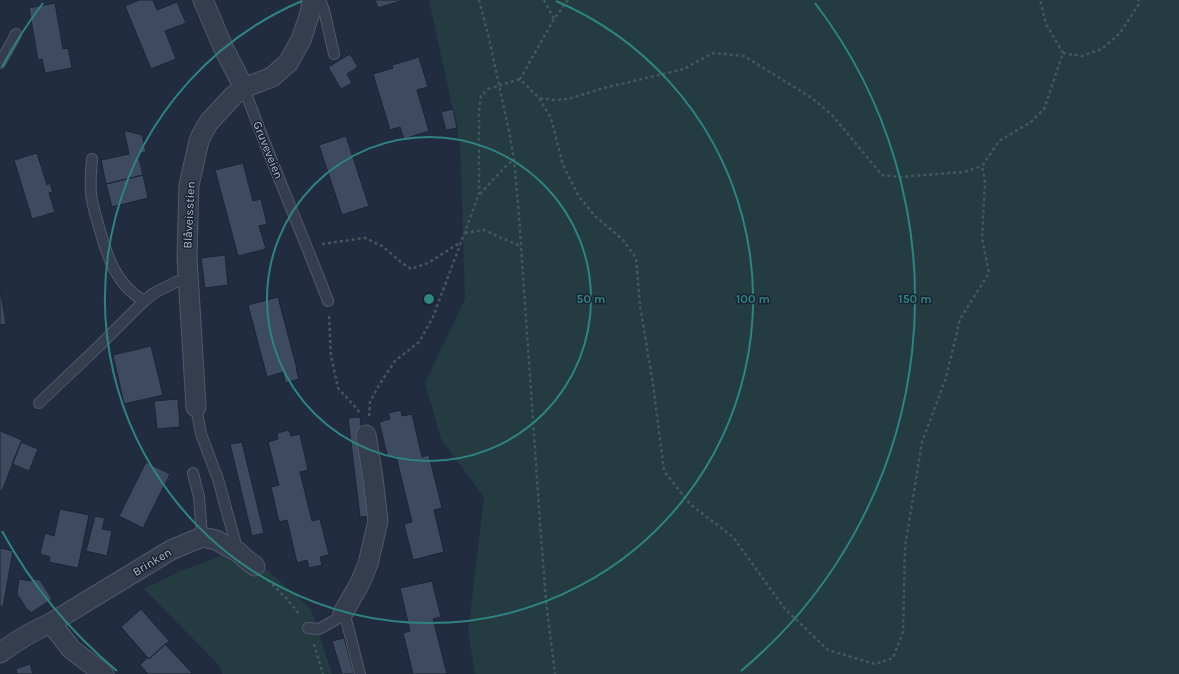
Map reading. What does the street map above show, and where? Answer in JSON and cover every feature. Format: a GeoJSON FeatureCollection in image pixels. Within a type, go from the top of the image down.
{"type":"FeatureCollection","features":[{"type":"Feature","properties":{"kind":"street","name":"Gruveveien"},"geometry":{"type":"LineString","coordinates":[[203,0],[223,47],[244,88]]}},
{"type":"Feature","properties":{"kind":"street","name":"Blåveisstien"},"geometry":{"type":"LineString","coordinates":[[196,407],[187,257],[188,192],[199,141],[209,122],[234,95],[244,88],[272,77],[288,63],[302,40],[310,13],[312,0]]}},
{"type":"Feature","properties":{"kind":"street"},"geometry":{"type":"LineString","coordinates":[[343,613],[360,583],[368,564],[378,521],[366,435]]}},
{"type":"Feature","properties":{"kind":"street"},"geometry":{"type":"LineString","coordinates":[[202,536],[216,540],[238,552],[255,566]]}},
{"type":"Feature","properties":{"kind":"street","name":"Brinken"},"geometry":{"type":"LineString","coordinates":[[0,653],[36,629],[51,623],[171,550],[202,536]]}},
{"type":"Feature","properties":{"kind":"street"},"geometry":{"type":"LineString","coordinates":[[51,623],[71,649],[83,668],[104,674]]}},
{"type":"Feature","properties":{"kind":"lane"},"geometry":{"type":"LineString","coordinates":[[320,0],[324,10],[334,54]]}},
{"type":"Feature","properties":{"kind":"lane"},"geometry":{"type":"LineString","coordinates":[[0,63],[16,34]]}},
{"type":"Feature","properties":{"kind":"lane","name":"Gruveveien"},"geometry":{"type":"LineString","coordinates":[[244,88],[262,138],[328,301]]}},
{"type":"Feature","properties":{"kind":"lane"},"geometry":{"type":"LineString","coordinates":[[92,160],[90,184],[91,195],[105,250],[126,289],[134,296],[144,301]]}},
{"type":"Feature","properties":{"kind":"lane"},"geometry":{"type":"LineString","coordinates":[[39,402],[99,346],[144,301],[154,293],[176,282],[189,279]]}},
{"type":"Feature","properties":{"kind":"lane"},"geometry":{"type":"LineString","coordinates":[[196,407],[201,434],[218,479],[238,552]]}},
{"type":"Feature","properties":{"kind":"lane"},"geometry":{"type":"LineString","coordinates":[[193,473],[199,497],[202,536]]}},
{"type":"Feature","properties":{"kind":"lane"},"geometry":{"type":"LineString","coordinates":[[308,628],[319,629],[337,619],[343,613],[360,674]]}},
{"type":"Feature","properties":{"kind":"path"},"geometry":{"type":"LineString","coordinates":[[479,0],[488,34],[514,159],[541,545],[554,674]]}},
{"type":"Feature","properties":{"kind":"path"},"geometry":{"type":"LineString","coordinates":[[544,0],[554,18]]}},
{"type":"Feature","properties":{"kind":"path"},"geometry":{"type":"LineString","coordinates":[[366,435],[370,402],[395,361],[419,342],[433,317],[480,194],[481,96],[488,90],[520,79],[554,18],[568,0]]}},
{"type":"Feature","properties":{"kind":"path"},"geometry":{"type":"LineString","coordinates":[[539,98],[554,100],[568,99],[604,88],[684,69],[713,53],[744,56],[812,98],[832,115],[882,175],[899,177],[964,172],[982,166],[999,141],[1031,122],[1044,109],[1063,53],[1046,24],[1040,0]]}},
{"type":"Feature","properties":{"kind":"path"},"geometry":{"type":"LineString","coordinates":[[1063,53],[1082,56],[1102,49],[1120,33],[1139,0]]}},
{"type":"Feature","properties":{"kind":"path"},"geometry":{"type":"LineString","coordinates":[[520,79],[539,98],[551,118],[563,165],[579,197],[596,217],[622,239],[636,258],[640,306],[653,384],[664,471],[690,504],[733,537],[785,609],[828,650],[875,664],[893,658],[903,632],[905,547],[922,442],[946,378],[960,318],[989,273],[982,238],[985,182],[982,166]]}},
{"type":"Feature","properties":{"kind":"path"},"geometry":{"type":"LineString","coordinates":[[480,194],[514,159]]}},
{"type":"Feature","properties":{"kind":"path"},"geometry":{"type":"LineString","coordinates":[[465,233],[484,230],[520,246]]}},
{"type":"Feature","properties":{"kind":"path"},"geometry":{"type":"LineString","coordinates":[[307,247],[364,238],[382,246],[411,269],[428,263],[462,242]]}},
{"type":"Feature","properties":{"kind":"path"},"geometry":{"type":"LineString","coordinates":[[328,301],[331,356],[338,388],[358,410],[366,435]]}},
{"type":"Feature","properties":{"kind":"green space"},"geometry":{"type":"Polygon","coordinates":[[[429,0],[1179,0],[1179,674],[475,674],[468,632],[484,497],[441,439],[425,383],[465,299],[460,143],[429,0]]]}},
{"type":"Feature","properties":{"kind":"green space"},"geometry":{"type":"Polygon","coordinates":[[[247,552],[311,609],[332,674],[222,674],[219,665],[144,589],[178,572],[223,555],[247,552]]]}},
{"type":"Feature","properties":{"kind":"building"},"geometry":{"type":"Polygon","coordinates":[[[139,0],[153,0],[157,10],[177,2],[186,23],[165,31],[176,59],[151,69],[125,6],[139,0]]]}},
{"type":"Feature","properties":{"kind":"building"},"geometry":{"type":"Polygon","coordinates":[[[375,0],[404,0],[378,8],[375,0]]]}},
{"type":"Feature","properties":{"kind":"building"},"geometry":{"type":"Polygon","coordinates":[[[55,3],[63,49],[68,48],[72,68],[45,73],[42,59],[38,60],[29,8],[55,3]]]}},
{"type":"Feature","properties":{"kind":"building"},"geometry":{"type":"Polygon","coordinates":[[[350,54],[358,67],[347,74],[352,83],[341,89],[328,67],[350,54]]]}},
{"type":"Feature","properties":{"kind":"building"},"geometry":{"type":"Polygon","coordinates":[[[419,57],[428,87],[417,90],[429,131],[404,139],[400,127],[390,130],[373,74],[393,68],[392,65],[419,57]]]}},
{"type":"Feature","properties":{"kind":"building"},"geometry":{"type":"Polygon","coordinates":[[[453,109],[457,128],[446,130],[441,112],[453,109]]]}},
{"type":"Feature","properties":{"kind":"building"},"geometry":{"type":"Polygon","coordinates":[[[124,131],[142,135],[146,152],[138,154],[143,175],[106,184],[101,160],[129,154],[124,131]]]}},
{"type":"Feature","properties":{"kind":"building"},"geometry":{"type":"Polygon","coordinates":[[[346,136],[369,206],[342,215],[319,145],[346,136]]]}},
{"type":"Feature","properties":{"kind":"building"},"geometry":{"type":"Polygon","coordinates":[[[37,153],[47,185],[50,183],[53,192],[49,193],[55,212],[32,219],[14,160],[37,153]]]}},
{"type":"Feature","properties":{"kind":"building"},"geometry":{"type":"Polygon","coordinates":[[[243,163],[253,201],[261,199],[267,224],[259,226],[266,249],[238,256],[215,170],[243,163]]]}},
{"type":"Feature","properties":{"kind":"building"},"geometry":{"type":"Polygon","coordinates":[[[143,175],[148,198],[112,207],[106,184],[143,175]]]}},
{"type":"Feature","properties":{"kind":"building"},"geometry":{"type":"Polygon","coordinates":[[[225,255],[228,285],[205,288],[201,258],[225,255]]]}},
{"type":"Feature","properties":{"kind":"building"},"geometry":{"type":"Polygon","coordinates":[[[0,287],[6,324],[0,325],[0,287]]]}},
{"type":"Feature","properties":{"kind":"building"},"geometry":{"type":"Polygon","coordinates":[[[278,297],[299,379],[285,383],[283,372],[267,377],[248,305],[278,297]]]}},
{"type":"Feature","properties":{"kind":"building"},"geometry":{"type":"Polygon","coordinates":[[[151,346],[163,395],[124,404],[113,355],[151,346]]]}},
{"type":"Feature","properties":{"kind":"building"},"geometry":{"type":"Polygon","coordinates":[[[178,399],[180,427],[157,429],[154,401],[178,399]]]}},
{"type":"Feature","properties":{"kind":"building"},"geometry":{"type":"Polygon","coordinates":[[[401,410],[402,416],[412,414],[422,457],[429,455],[442,508],[434,510],[444,552],[413,560],[404,524],[412,522],[396,456],[388,458],[379,422],[390,419],[388,413],[401,410]]]}},
{"type":"Feature","properties":{"kind":"building"},"geometry":{"type":"Polygon","coordinates":[[[360,417],[372,516],[360,517],[348,418],[360,417]]]}},
{"type":"Feature","properties":{"kind":"building"},"geometry":{"type":"Polygon","coordinates":[[[289,430],[291,436],[300,434],[308,470],[300,472],[312,521],[320,519],[329,555],[320,557],[322,565],[309,568],[307,560],[297,563],[287,520],[279,522],[271,487],[279,485],[268,442],[278,439],[277,433],[289,430]]]}},
{"type":"Feature","properties":{"kind":"building"},"geometry":{"type":"Polygon","coordinates":[[[0,431],[22,440],[2,491],[0,491],[0,431]]]}},
{"type":"Feature","properties":{"kind":"building"},"geometry":{"type":"Polygon","coordinates":[[[21,442],[38,449],[29,471],[12,464],[21,442]]]}},
{"type":"Feature","properties":{"kind":"building"},"geometry":{"type":"Polygon","coordinates":[[[242,442],[264,533],[252,536],[230,444],[242,442]]]}},
{"type":"Feature","properties":{"kind":"building"},"geometry":{"type":"Polygon","coordinates":[[[146,462],[170,474],[143,528],[119,516],[146,462]]]}},
{"type":"Feature","properties":{"kind":"building"},"geometry":{"type":"Polygon","coordinates":[[[60,509],[89,515],[78,568],[49,562],[50,557],[40,554],[45,533],[54,536],[60,509]]]}},
{"type":"Feature","properties":{"kind":"building"},"geometry":{"type":"Polygon","coordinates":[[[95,516],[105,518],[102,529],[112,531],[107,556],[86,551],[95,516]]]}},
{"type":"Feature","properties":{"kind":"building"},"geometry":{"type":"Polygon","coordinates":[[[0,548],[13,551],[3,607],[0,606],[0,548]]]}},
{"type":"Feature","properties":{"kind":"building"},"geometry":{"type":"Polygon","coordinates":[[[19,579],[31,581],[31,579],[40,580],[52,599],[31,613],[29,610],[28,611],[17,594],[19,579]]]}},
{"type":"Feature","properties":{"kind":"building"},"geometry":{"type":"Polygon","coordinates":[[[432,581],[441,617],[433,619],[447,674],[413,674],[403,633],[410,631],[400,588],[432,581]]]}},
{"type":"Feature","properties":{"kind":"building"},"geometry":{"type":"Polygon","coordinates":[[[141,609],[169,641],[149,659],[121,627],[141,609]]]}},
{"type":"Feature","properties":{"kind":"building"},"geometry":{"type":"Polygon","coordinates":[[[344,638],[354,674],[342,674],[332,641],[344,638]]]}},
{"type":"Feature","properties":{"kind":"building"},"geometry":{"type":"Polygon","coordinates":[[[165,644],[192,673],[191,674],[148,674],[140,665],[165,644]]]}},
{"type":"Feature","properties":{"kind":"building"},"geometry":{"type":"Polygon","coordinates":[[[30,664],[33,674],[17,674],[16,669],[30,664]]]}}]}
